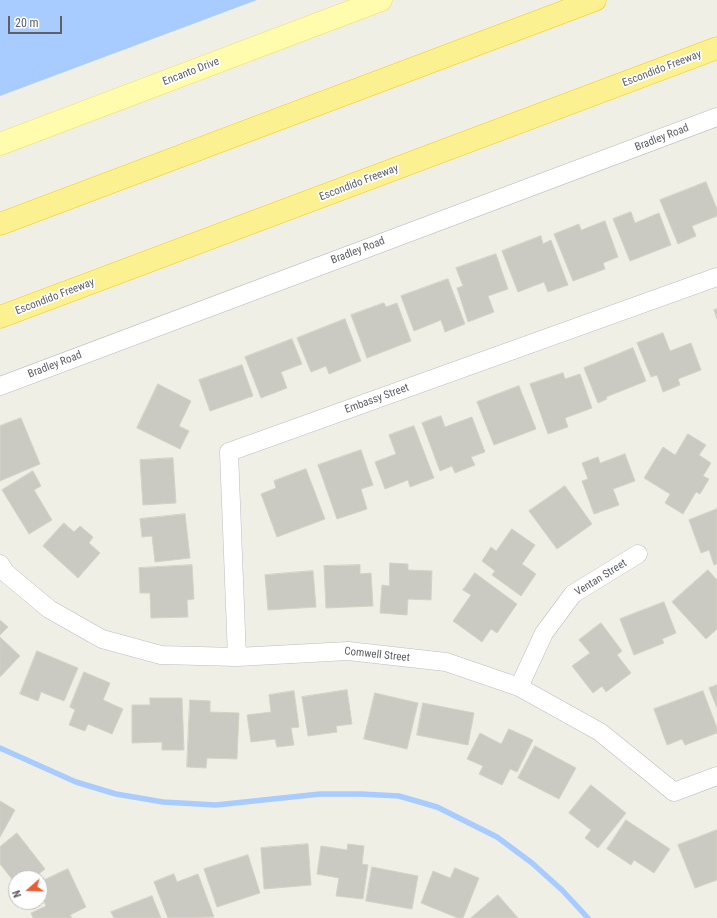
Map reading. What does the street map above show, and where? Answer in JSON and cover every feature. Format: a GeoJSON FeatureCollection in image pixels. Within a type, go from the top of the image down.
{"type":"FeatureCollection","features":[{"type":"Feature","properties":{"kind":"highway"},"geometry":{"type":"LineString","coordinates":[[0,224],[594,0]]}},
{"type":"Feature","properties":{"kind":"highway","name":"Escondido Freeway"},"geometry":{"type":"LineString","coordinates":[[0,318],[717,48]]}},
{"type":"Feature","properties":{"kind":"main road","name":"Encanto Drive"},"geometry":{"type":"LineString","coordinates":[[0,144],[382,0]]}},
{"type":"Feature","properties":{"kind":"street","name":"Bradley Road"},"geometry":{"type":"LineString","coordinates":[[0,386],[717,117]]}},
{"type":"Feature","properties":{"kind":"street","name":"Embassy Street"},"geometry":{"type":"LineString","coordinates":[[238,657],[229,452],[717,277]]}},
{"type":"Feature","properties":{"kind":"street","name":"Ventan Street"},"geometry":{"type":"LineString","coordinates":[[519,687],[544,633],[573,594],[638,554]]}},
{"type":"Feature","properties":{"kind":"street","name":"Comwell Street"},"geometry":{"type":"LineString","coordinates":[[0,564],[6,573],[49,609],[102,639],[161,655],[238,657],[348,651],[446,662],[519,687],[600,732],[674,792],[717,776]]}},
{"type":"Feature","properties":{"kind":"water"},"geometry":{"type":"Polygon","coordinates":[[[0,0],[257,0],[0,96],[0,0]]]}},
{"type":"Feature","properties":{"kind":"building"},"geometry":{"type":"Polygon","coordinates":[[[706,182],[717,209],[717,216],[692,226],[696,236],[678,244],[660,200],[706,182]]]}},
{"type":"Feature","properties":{"kind":"building"},"geometry":{"type":"Polygon","coordinates":[[[631,212],[635,223],[659,213],[671,245],[630,261],[613,219],[631,212]]]}},
{"type":"Feature","properties":{"kind":"building"},"geometry":{"type":"Polygon","coordinates":[[[605,221],[618,257],[603,263],[605,269],[573,281],[554,234],[579,224],[581,230],[605,221]]]}},
{"type":"Feature","properties":{"kind":"building"},"geometry":{"type":"Polygon","coordinates":[[[541,236],[543,244],[551,240],[568,285],[548,292],[544,282],[518,292],[502,251],[541,236]]]}},
{"type":"Feature","properties":{"kind":"building"},"geometry":{"type":"Polygon","coordinates":[[[496,254],[508,289],[488,296],[494,312],[468,322],[457,288],[463,286],[456,268],[496,254]]]}},
{"type":"Feature","properties":{"kind":"building"},"geometry":{"type":"Polygon","coordinates":[[[448,279],[465,324],[445,332],[441,320],[414,331],[401,296],[448,279]]]}},
{"type":"Feature","properties":{"kind":"building"},"geometry":{"type":"Polygon","coordinates":[[[384,303],[386,307],[397,303],[411,341],[367,358],[351,315],[384,303]]]}},
{"type":"Feature","properties":{"kind":"building"},"geometry":{"type":"Polygon","coordinates":[[[717,309],[717,319],[714,310],[717,309]]]}},
{"type":"Feature","properties":{"kind":"building"},"geometry":{"type":"Polygon","coordinates":[[[345,319],[361,361],[329,374],[326,366],[311,372],[297,338],[345,319]]]}},
{"type":"Feature","properties":{"kind":"building"},"geometry":{"type":"Polygon","coordinates":[[[663,333],[670,351],[691,343],[701,370],[678,379],[680,385],[663,392],[657,375],[651,377],[637,343],[663,333]]]}},
{"type":"Feature","properties":{"kind":"building"},"geometry":{"type":"Polygon","coordinates":[[[292,339],[302,364],[281,372],[287,388],[261,398],[245,357],[292,339]]]}},
{"type":"Feature","properties":{"kind":"building"},"geometry":{"type":"Polygon","coordinates":[[[633,348],[646,381],[606,397],[607,399],[598,403],[584,368],[633,348]]]}},
{"type":"Feature","properties":{"kind":"building"},"geometry":{"type":"Polygon","coordinates":[[[242,365],[253,396],[210,411],[199,380],[242,365]]]}},
{"type":"Feature","properties":{"kind":"building"},"geometry":{"type":"Polygon","coordinates":[[[563,373],[565,379],[580,374],[592,408],[565,418],[568,427],[548,434],[530,384],[563,373]]]}},
{"type":"Feature","properties":{"kind":"building"},"geometry":{"type":"Polygon","coordinates":[[[158,384],[191,401],[179,426],[189,431],[180,449],[137,428],[158,384]]]}},
{"type":"Feature","properties":{"kind":"building"},"geometry":{"type":"Polygon","coordinates":[[[519,386],[536,429],[494,445],[477,402],[519,386]]]}},
{"type":"Feature","properties":{"kind":"building"},"geometry":{"type":"Polygon","coordinates":[[[441,416],[445,427],[472,417],[485,452],[471,457],[475,465],[455,473],[452,466],[440,471],[422,423],[441,416]]]}},
{"type":"Feature","properties":{"kind":"building"},"geometry":{"type":"Polygon","coordinates":[[[21,418],[40,464],[0,481],[0,426],[21,418]]]}},
{"type":"Feature","properties":{"kind":"building"},"geometry":{"type":"Polygon","coordinates":[[[414,426],[434,478],[410,487],[408,480],[385,489],[375,462],[396,454],[389,435],[414,426]]]}},
{"type":"Feature","properties":{"kind":"building"},"geometry":{"type":"Polygon","coordinates":[[[688,434],[706,445],[699,455],[711,463],[703,476],[709,479],[700,494],[696,492],[683,514],[665,503],[670,494],[644,478],[663,447],[675,455],[688,434]]]}},
{"type":"Feature","properties":{"kind":"building"},"geometry":{"type":"Polygon","coordinates":[[[361,450],[373,485],[361,489],[367,509],[337,519],[318,465],[361,450]]]}},
{"type":"Feature","properties":{"kind":"building"},"geometry":{"type":"Polygon","coordinates":[[[625,454],[635,481],[613,489],[619,505],[594,514],[582,481],[588,479],[582,463],[598,457],[600,463],[625,454]]]}},
{"type":"Feature","properties":{"kind":"building"},"geometry":{"type":"Polygon","coordinates":[[[173,458],[176,503],[143,505],[140,460],[173,458]]]}},
{"type":"Feature","properties":{"kind":"building"},"geometry":{"type":"Polygon","coordinates":[[[306,469],[325,519],[277,537],[261,494],[276,488],[274,481],[306,469]]]}},
{"type":"Feature","properties":{"kind":"building"},"geometry":{"type":"Polygon","coordinates":[[[33,471],[41,486],[34,490],[52,520],[29,534],[2,490],[33,471]]]}},
{"type":"Feature","properties":{"kind":"building"},"geometry":{"type":"Polygon","coordinates":[[[565,486],[592,524],[557,549],[529,511],[565,486]]]}},
{"type":"Feature","properties":{"kind":"building"},"geometry":{"type":"Polygon","coordinates":[[[717,509],[717,564],[714,565],[709,550],[701,553],[689,520],[717,509]]]}},
{"type":"Feature","properties":{"kind":"building"},"geometry":{"type":"Polygon","coordinates":[[[185,514],[190,558],[155,562],[152,536],[142,537],[140,519],[185,514]]]}},
{"type":"Feature","properties":{"kind":"building"},"geometry":{"type":"Polygon","coordinates":[[[64,523],[74,532],[80,526],[93,537],[89,543],[100,553],[78,578],[43,546],[64,523]]]}},
{"type":"Feature","properties":{"kind":"building"},"geometry":{"type":"Polygon","coordinates":[[[512,529],[535,545],[522,564],[536,574],[521,596],[492,575],[495,571],[482,561],[491,547],[496,551],[512,529]]]}},
{"type":"Feature","properties":{"kind":"building"},"geometry":{"type":"Polygon","coordinates":[[[390,563],[408,564],[408,570],[432,571],[431,600],[408,599],[407,615],[380,613],[382,585],[389,586],[390,563]]]}},
{"type":"Feature","properties":{"kind":"building"},"geometry":{"type":"Polygon","coordinates":[[[192,565],[194,599],[187,600],[188,617],[151,618],[150,593],[140,593],[139,568],[192,565]]]}},
{"type":"Feature","properties":{"kind":"building"},"geometry":{"type":"Polygon","coordinates":[[[360,565],[360,574],[371,573],[373,606],[326,608],[324,566],[360,565]]]}},
{"type":"Feature","properties":{"kind":"building"},"geometry":{"type":"Polygon","coordinates":[[[708,570],[717,580],[717,629],[706,639],[672,602],[708,570]]]}},
{"type":"Feature","properties":{"kind":"building"},"geometry":{"type":"Polygon","coordinates":[[[313,571],[316,607],[268,610],[265,575],[313,571]]]}},
{"type":"Feature","properties":{"kind":"building"},"geometry":{"type":"Polygon","coordinates":[[[475,573],[517,604],[497,633],[491,629],[482,642],[453,621],[471,595],[463,590],[475,573]]]}},
{"type":"Feature","properties":{"kind":"building"},"geometry":{"type":"Polygon","coordinates":[[[664,602],[676,633],[662,639],[664,643],[634,655],[620,619],[664,602]]]}},
{"type":"Feature","properties":{"kind":"building"},"geometry":{"type":"Polygon","coordinates":[[[0,620],[8,627],[0,635],[0,620]]]}},
{"type":"Feature","properties":{"kind":"building"},"geometry":{"type":"Polygon","coordinates":[[[601,623],[622,651],[617,655],[631,673],[606,692],[602,686],[593,693],[572,666],[590,653],[579,640],[601,623]]]}},
{"type":"Feature","properties":{"kind":"building"},"geometry":{"type":"Polygon","coordinates":[[[0,637],[20,656],[0,677],[0,637]]]}},
{"type":"Feature","properties":{"kind":"building"},"geometry":{"type":"Polygon","coordinates":[[[37,651],[78,668],[64,701],[41,692],[38,701],[20,694],[37,651]]]}},
{"type":"Feature","properties":{"kind":"building"},"geometry":{"type":"Polygon","coordinates":[[[84,672],[110,683],[103,700],[123,709],[112,734],[88,724],[85,731],[69,725],[75,710],[70,707],[84,672]]]}},
{"type":"Feature","properties":{"kind":"building"},"geometry":{"type":"Polygon","coordinates":[[[717,685],[717,708],[709,688],[717,685]]]}},
{"type":"Feature","properties":{"kind":"building"},"geometry":{"type":"Polygon","coordinates":[[[347,690],[352,724],[336,726],[337,732],[308,736],[302,697],[347,690]]]}},
{"type":"Feature","properties":{"kind":"building"},"geometry":{"type":"Polygon","coordinates":[[[294,691],[299,727],[291,728],[294,745],[277,747],[275,739],[251,742],[247,715],[271,712],[269,695],[294,691]]]}},
{"type":"Feature","properties":{"kind":"building"},"geometry":{"type":"Polygon","coordinates":[[[703,691],[717,728],[717,733],[685,745],[682,739],[667,745],[654,709],[703,691]]]}},
{"type":"Feature","properties":{"kind":"building"},"geometry":{"type":"Polygon","coordinates":[[[375,693],[418,703],[407,749],[364,739],[375,693]]]}},
{"type":"Feature","properties":{"kind":"building"},"geometry":{"type":"Polygon","coordinates":[[[150,698],[182,698],[184,750],[162,750],[162,742],[132,743],[132,705],[150,705],[150,698]]]}},
{"type":"Feature","properties":{"kind":"building"},"geometry":{"type":"Polygon","coordinates":[[[190,700],[210,701],[210,712],[239,713],[237,759],[207,758],[206,768],[187,767],[190,700]]]}},
{"type":"Feature","properties":{"kind":"building"},"geometry":{"type":"Polygon","coordinates":[[[423,703],[474,713],[468,745],[417,735],[423,703]]]}},
{"type":"Feature","properties":{"kind":"building"},"geometry":{"type":"Polygon","coordinates":[[[509,729],[533,740],[517,772],[510,769],[502,785],[479,774],[483,766],[467,759],[480,733],[501,744],[509,729]]]}},
{"type":"Feature","properties":{"kind":"building"},"geometry":{"type":"Polygon","coordinates":[[[535,746],[576,768],[559,799],[518,778],[535,746]]]}},
{"type":"Feature","properties":{"kind":"building"},"geometry":{"type":"Polygon","coordinates":[[[591,785],[626,813],[598,848],[585,838],[591,830],[569,813],[591,785]]]}},
{"type":"Feature","properties":{"kind":"building"},"geometry":{"type":"Polygon","coordinates":[[[0,801],[15,810],[0,837],[0,801]]]}},
{"type":"Feature","properties":{"kind":"building"},"geometry":{"type":"Polygon","coordinates":[[[626,820],[670,849],[654,873],[634,860],[631,865],[607,849],[626,820]]]}},
{"type":"Feature","properties":{"kind":"building"},"geometry":{"type":"Polygon","coordinates":[[[717,830],[717,880],[695,888],[678,845],[717,830]]]}},
{"type":"Feature","properties":{"kind":"building"},"geometry":{"type":"Polygon","coordinates":[[[17,833],[45,869],[8,870],[8,874],[0,864],[0,847],[17,833]]]}},
{"type":"Feature","properties":{"kind":"building"},"geometry":{"type":"Polygon","coordinates":[[[308,844],[311,885],[264,889],[261,848],[308,844]]]}},
{"type":"Feature","properties":{"kind":"building"},"geometry":{"type":"Polygon","coordinates":[[[348,844],[364,846],[362,864],[368,865],[363,899],[336,896],[339,878],[317,874],[321,846],[347,850],[348,844]]]}},
{"type":"Feature","properties":{"kind":"building"},"geometry":{"type":"Polygon","coordinates":[[[248,855],[260,893],[217,907],[204,869],[248,855]]]}},
{"type":"Feature","properties":{"kind":"building"},"geometry":{"type":"Polygon","coordinates":[[[372,867],[418,876],[412,909],[366,901],[372,867]]]}},
{"type":"Feature","properties":{"kind":"building"},"geometry":{"type":"Polygon","coordinates":[[[455,868],[479,878],[463,918],[458,918],[421,903],[433,871],[450,878],[455,868]]]}},
{"type":"Feature","properties":{"kind":"building"},"geometry":{"type":"Polygon","coordinates":[[[68,869],[86,907],[70,915],[72,918],[33,918],[31,913],[37,910],[48,910],[48,878],[68,869]]]}},
{"type":"Feature","properties":{"kind":"building"},"geometry":{"type":"Polygon","coordinates":[[[174,874],[177,882],[198,874],[214,917],[168,918],[154,882],[174,874]]]}},
{"type":"Feature","properties":{"kind":"building"},"geometry":{"type":"Polygon","coordinates":[[[498,895],[518,918],[471,918],[498,895]]]}},
{"type":"Feature","properties":{"kind":"building"},"geometry":{"type":"Polygon","coordinates":[[[152,896],[161,918],[114,918],[111,912],[152,896]]]}},
{"type":"Feature","properties":{"kind":"waterway"},"geometry":{"type":"LineString","coordinates":[[0,748],[76,782],[116,794],[163,802],[216,805],[320,794],[399,796],[437,807],[497,837],[532,863],[562,890],[588,918]]}}]}
